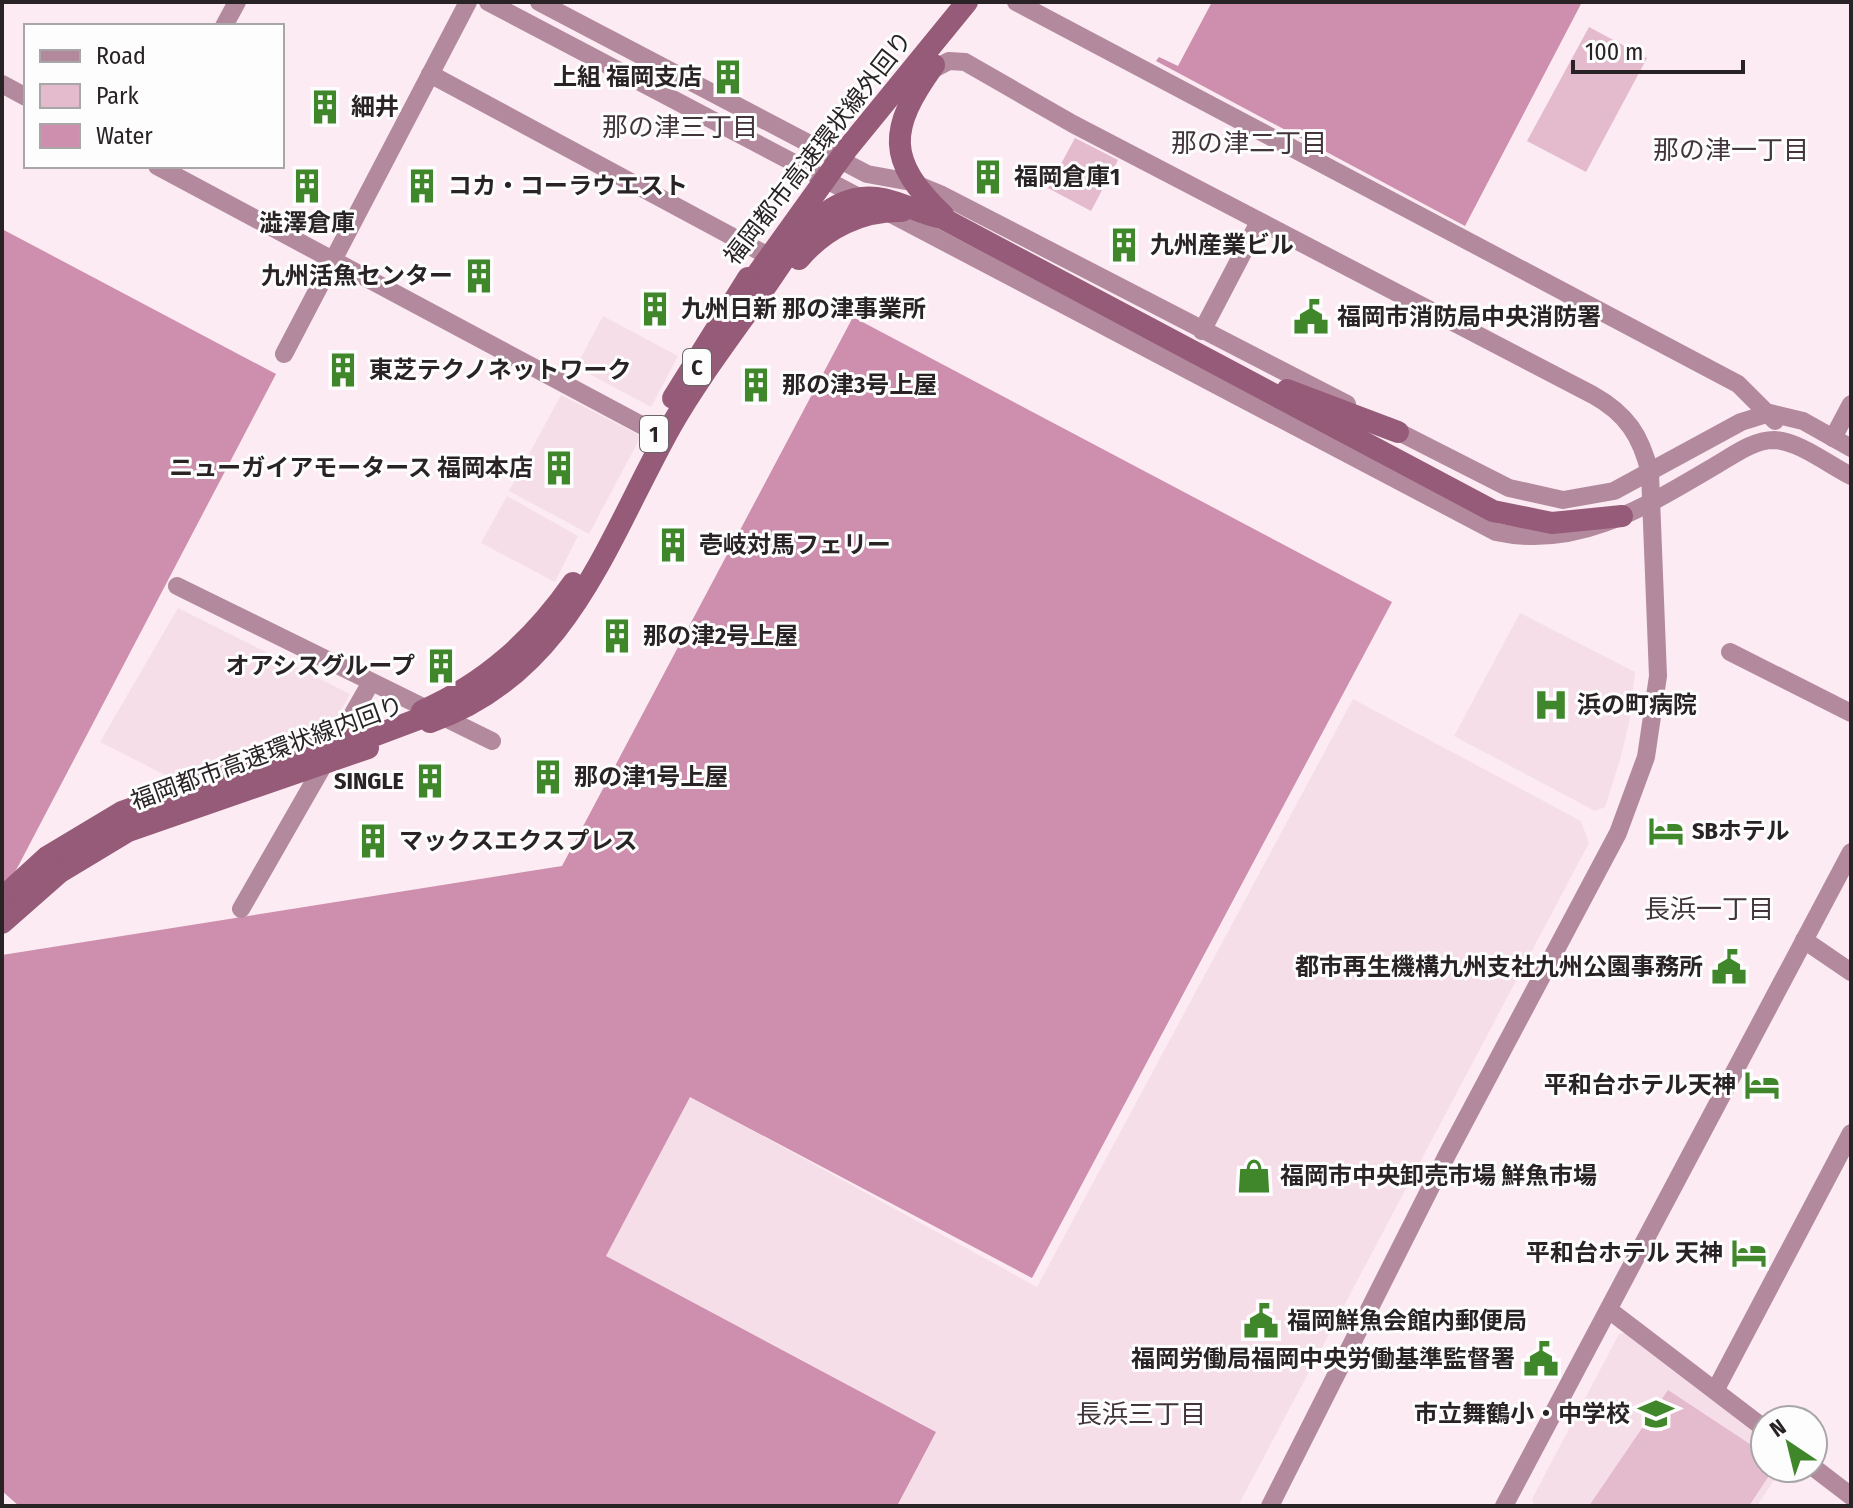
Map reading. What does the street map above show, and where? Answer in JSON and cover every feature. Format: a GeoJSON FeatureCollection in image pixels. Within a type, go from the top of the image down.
{"type":"FeatureCollection","features":[{"type":"Feature","properties":{"kind":"highway","name":"福岡都市高速環状線内回り"},"geometry":{"type":"LineString","coordinates":[[4,912],[60,872],[128,831],[379,744],[430,722],[501,679],[537,643],[559,613],[608,535],[688,382],[765,259],[847,149],[965,2]]}},
{"type":"Feature","properties":{"kind":"highway","name":"福岡都市高速環状線外回り"},"geometry":{"type":"LineString","coordinates":[[4,912],[47,857],[110,818],[149,800],[291,752],[396,721],[449,699],[492,672],[530,638],[576,579],[695,359],[756,267],[845,147],[965,2]]}},
{"type":"Feature","properties":{"kind":"highway"},"geometry":{"type":"LineString","coordinates":[[947,221],[911,182],[901,160],[899,138],[903,119],[923,80],[979,2]]}},
{"type":"Feature","properties":{"kind":"highway"},"geometry":{"type":"LineString","coordinates":[[430,722],[458,712],[502,686],[559,629],[614,539],[672,426],[728,339],[810,227],[834,207],[868,198],[895,201],[947,221],[1230,373],[1316,399],[1398,432]]}},
{"type":"Feature","properties":{"kind":"highway"},"geometry":{"type":"LineString","coordinates":[[291,752],[376,735],[412,724],[475,692],[515,665],[555,629],[590,588],[737,345],[806,252],[834,229],[876,213],[903,211],[947,221],[1465,498],[1512,517],[1552,523],[1622,516]]}},
{"type":"Feature","properties":{"kind":"street"},"geometry":{"type":"LineString","coordinates":[[225,24],[237,2]]}},
{"type":"Feature","properties":{"kind":"street"},"geometry":{"type":"LineString","coordinates":[[284,354],[468,2]]}},
{"type":"Feature","properties":{"kind":"street"},"geometry":{"type":"LineString","coordinates":[[488,2],[1478,525],[1514,536],[1549,538],[1579,533],[1653,502],[1763,441],[1789,444],[1851,476]]}},
{"type":"Feature","properties":{"kind":"street"},"geometry":{"type":"LineString","coordinates":[[539,2],[867,174],[911,182],[940,194],[1202,331],[1278,366],[1491,480],[1545,498],[1596,497],[1650,473],[1741,422],[1770,413],[1803,421],[1851,448]]}},
{"type":"Feature","properties":{"kind":"street"},"geometry":{"type":"LineString","coordinates":[[1016,2],[1738,384],[1770,413],[1789,444]]}},
{"type":"Feature","properties":{"kind":"street"},"geometry":{"type":"LineString","coordinates":[[843,161],[893,98],[928,71],[949,61],[965,62],[1073,124],[1608,403],[1630,423],[1638,436],[1650,473],[1658,693],[1646,757],[1618,833],[1448,1153],[1270,1506]]}},
{"type":"Feature","properties":{"kind":"street"},"geometry":{"type":"LineString","coordinates":[[430,74],[761,252]]}},
{"type":"Feature","properties":{"kind":"street"},"geometry":{"type":"LineString","coordinates":[[2,84],[24,96]]}},
{"type":"Feature","properties":{"kind":"street"},"geometry":{"type":"LineString","coordinates":[[161,168],[660,435]]}},
{"type":"Feature","properties":{"kind":"street"},"geometry":{"type":"LineString","coordinates":[[1202,331],[1259,222]]}},
{"type":"Feature","properties":{"kind":"street"},"geometry":{"type":"LineString","coordinates":[[1833,438],[1851,404]]}},
{"type":"Feature","properties":{"kind":"street"},"geometry":{"type":"LineString","coordinates":[[177,586],[370,684],[492,741]]}},
{"type":"Feature","properties":{"kind":"street"},"geometry":{"type":"LineString","coordinates":[[1730,652],[1851,713]]}},
{"type":"Feature","properties":{"kind":"street"},"geometry":{"type":"LineString","coordinates":[[241,909],[370,684]]}},
{"type":"Feature","properties":{"kind":"street"},"geometry":{"type":"LineString","coordinates":[[1504,1506],[1851,852]]}},
{"type":"Feature","properties":{"kind":"street"},"geometry":{"type":"LineString","coordinates":[[1804,940],[1851,972]]}},
{"type":"Feature","properties":{"kind":"street"},"geometry":{"type":"LineString","coordinates":[[1716,1389],[1851,1133]]}},
{"type":"Feature","properties":{"kind":"street"},"geometry":{"type":"LineString","coordinates":[[1609,1310],[1749,1416]]}},
{"type":"Feature","properties":{"kind":"street"},"geometry":{"type":"LineString","coordinates":[[1829,1479],[1851,1496]]}},
{"type":"Feature","properties":{"kind":"shaded area"},"geometry":{"type":"Polygon","coordinates":[[[603,316],[678,356],[651,407],[576,367],[603,316]]]}},
{"type":"Feature","properties":{"kind":"shaded area","name":"ニューガイアモータース 福岡本店"},"geometry":{"type":"Polygon","coordinates":[[[561,395],[641,436],[589,534],[509,491],[561,395]]]}},
{"type":"Feature","properties":{"kind":"shaded area"},"geometry":{"type":"Polygon","coordinates":[[[507,496],[578,536],[555,582],[481,543],[507,496]]]}},
{"type":"Feature","properties":{"kind":"shaded area"},"geometry":{"type":"Polygon","coordinates":[[[178,608],[350,694],[317,754],[294,746],[177,781],[100,742],[178,608]]]}},
{"type":"Feature","properties":{"kind":"shaded area","name":"浜の町病院"},"geometry":{"type":"Polygon","coordinates":[[[1520,613],[1635,672],[1629,723],[1605,807],[1595,811],[1454,736],[1520,613]]]}},
{"type":"Feature","properties":{"kind":"shaded area","name":"福岡市中央卸売市場 鮮魚市場"},"geometry":{"type":"Polygon","coordinates":[[[1353,699],[1581,821],[1589,843],[1238,1506],[897,1506],[935,1431],[606,1256],[690,1096],[1037,1287],[1353,699]]]}},
{"type":"Feature","properties":{"kind":"shaded area","name":"市立舞鶴小・中学校"},"geometry":{"type":"Polygon","coordinates":[[[1625,1333],[1704,1388],[1749,1426],[1749,1484],[1771,1484],[1757,1506],[1535,1506],[1532,1499],[1619,1334],[1625,1333]]]}},
{"type":"Feature","properties":{"kind":"green space"},"geometry":{"type":"Polygon","coordinates":[[[1589,27],[1647,58],[1586,172],[1527,141],[1589,27]]]}},
{"type":"Feature","properties":{"kind":"green space"},"geometry":{"type":"Polygon","coordinates":[[[1075,138],[1118,160],[1091,211],[1048,188],[1075,138]]]}},
{"type":"Feature","properties":{"kind":"green space"},"geometry":{"type":"Polygon","coordinates":[[[1668,1390],[1749,1443],[1749,1484],[1763,1484],[1749,1506],[1589,1506],[1668,1390]]]}},
{"type":"Feature","properties":{"kind":"water"},"geometry":{"type":"Polygon","coordinates":[[[1212,2],[1582,2],[1465,226],[1156,61],[1159,57],[1178,66],[1212,2]]]}},
{"type":"Feature","properties":{"kind":"water"},"geometry":{"type":"Polygon","coordinates":[[[2,229],[276,374],[2,897],[2,229]]]}},
{"type":"Feature","properties":{"kind":"water"},"geometry":{"type":"Polygon","coordinates":[[[853,317],[1392,602],[1032,1278],[690,1097],[606,1256],[936,1432],[897,1506],[19,1506],[2,1491],[2,955],[562,866],[853,317]]]}},
{"type":"Feature","properties":{"kind":"place","name":"上組 福岡支店"},"geometry":{"type":"Point","coordinates":[728,77]}},
{"type":"Feature","properties":{"kind":"place","name":"細井"},"geometry":{"type":"Point","coordinates":[325,107]}},
{"type":"Feature","properties":{"kind":"place","name":"福岡倉庫1"},"geometry":{"type":"Point","coordinates":[988,177]}},
{"type":"Feature","properties":{"kind":"place","name":"澁澤倉庫"},"geometry":{"type":"Point","coordinates":[307,186]}},
{"type":"Feature","properties":{"kind":"place","name":"コカ・コーラウエスト"},"geometry":{"type":"Point","coordinates":[422,186]}},
{"type":"Feature","properties":{"kind":"place","name":"九州産業ビル"},"geometry":{"type":"Point","coordinates":[1124,245]}},
{"type":"Feature","properties":{"kind":"place","name":"九州活魚センター"},"geometry":{"type":"Point","coordinates":[479,276]}},
{"type":"Feature","properties":{"kind":"place","name":"九州日新 那の津事業所"},"geometry":{"type":"Point","coordinates":[655,309]}},
{"type":"Feature","properties":{"kind":"place","name":"福岡市消防局中央消防署"},"geometry":{"type":"Point","coordinates":[1311,317]}},
{"type":"Feature","properties":{"kind":"place","name":"東芝テクノネットワーク"},"geometry":{"type":"Point","coordinates":[343,370]}},
{"type":"Feature","properties":{"kind":"place","name":"那の津3号上屋"},"geometry":{"type":"Point","coordinates":[756,385]}},
{"type":"Feature","properties":{"kind":"place","name":"ニューガイアモータース 福岡本店"},"geometry":{"type":"Point","coordinates":[559,468]}},
{"type":"Feature","properties":{"kind":"place","name":"壱岐対馬フェリー"},"geometry":{"type":"Point","coordinates":[673,545]}},
{"type":"Feature","properties":{"kind":"place","name":"那の津2号上屋"},"geometry":{"type":"Point","coordinates":[617,636]}},
{"type":"Feature","properties":{"kind":"place","name":"オアシスグループ"},"geometry":{"type":"Point","coordinates":[441,666]}},
{"type":"Feature","properties":{"kind":"place","name":"浜の町病院"},"geometry":{"type":"Point","coordinates":[1551,705]}},
{"type":"Feature","properties":{"kind":"place","name":"那の津1号上屋"},"geometry":{"type":"Point","coordinates":[548,777]}},
{"type":"Feature","properties":{"kind":"place","name":"SINGLE"},"geometry":{"type":"Point","coordinates":[430,781]}},
{"type":"Feature","properties":{"kind":"place","name":"SBホテル"},"geometry":{"type":"Point","coordinates":[1666,831]}},
{"type":"Feature","properties":{"kind":"place","name":"マックスエクスプレス"},"geometry":{"type":"Point","coordinates":[373,841]}},
{"type":"Feature","properties":{"kind":"place","name":"都市再生機構九州支社九州公園事務所"},"geometry":{"type":"Point","coordinates":[1729,967]}},
{"type":"Feature","properties":{"kind":"place","name":"平和台ホテル天神"},"geometry":{"type":"Point","coordinates":[1762,1085]}},
{"type":"Feature","properties":{"kind":"place","name":"福岡市中央卸売市場 鮮魚市場"},"geometry":{"type":"Point","coordinates":[1254,1176]}},
{"type":"Feature","properties":{"kind":"place","name":"平和台ホテル 天神"},"geometry":{"type":"Point","coordinates":[1749,1253]}},
{"type":"Feature","properties":{"kind":"place","name":"福岡鮮魚会館内郵便局"},"geometry":{"type":"Point","coordinates":[1261,1321]}},
{"type":"Feature","properties":{"kind":"place","name":"福岡労働局福岡中央労働基準監督署"},"geometry":{"type":"Point","coordinates":[1541,1359]}},
{"type":"Feature","properties":{"kind":"place","name":"市立舞鶴小・中学校"},"geometry":{"type":"Point","coordinates":[1656,1414]}},
{"type":"Feature","properties":{"kind":"district","name":"那の津三丁目"},"geometry":{"type":"Point","coordinates":[680,127]}},
{"type":"Feature","properties":{"kind":"district","name":"那の津二丁目"},"geometry":{"type":"Point","coordinates":[1249,143]}},
{"type":"Feature","properties":{"kind":"district","name":"那の津一丁目"},"geometry":{"type":"Point","coordinates":[1731,150]}},
{"type":"Feature","properties":{"kind":"district","name":"長浜一丁目"},"geometry":{"type":"Point","coordinates":[1709,909]}},
{"type":"Feature","properties":{"kind":"district","name":"長浜三丁目"},"geometry":{"type":"Point","coordinates":[1141,1414]}}]}
